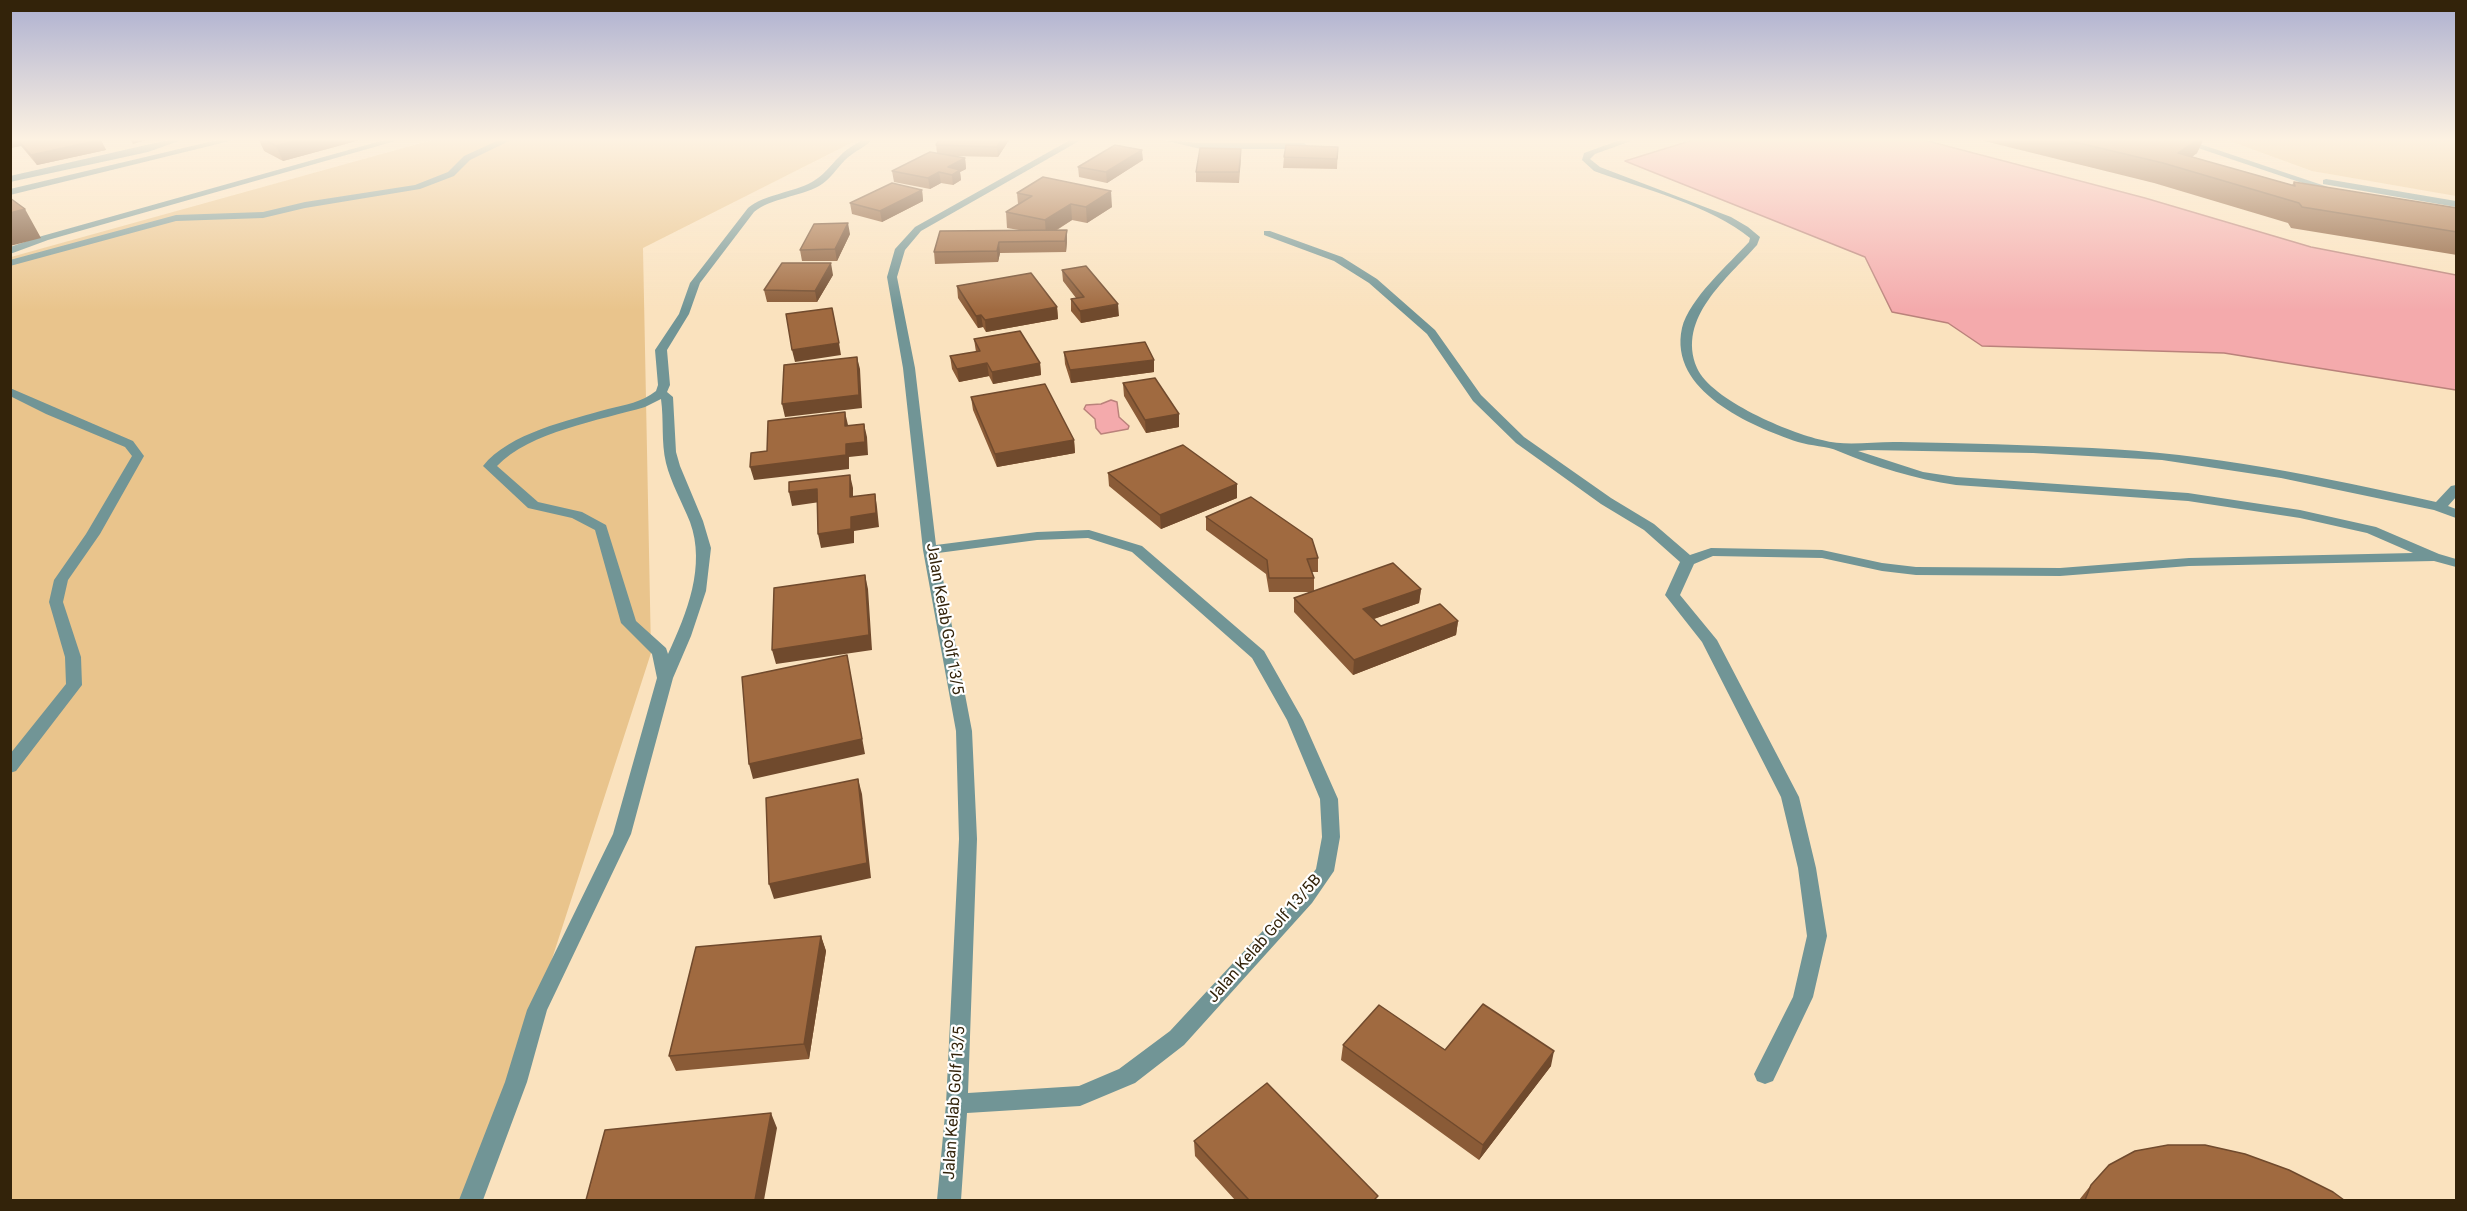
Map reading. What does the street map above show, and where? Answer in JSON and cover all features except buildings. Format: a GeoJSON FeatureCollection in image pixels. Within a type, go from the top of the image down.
{"type":"FeatureCollection","features":[{"type":"Feature","properties":{"kind":"street"},"geometry":{"type":"LineString","coordinates":[[10,251],[45,238],[195,197]]}},
{"type":"Feature","properties":{"kind":"street"},"geometry":{"type":"LineString","coordinates":[[10,263],[176,218],[263,215],[358,197]]}},
{"type":"Feature","properties":{"kind":"street"},"geometry":{"type":"LineString","coordinates":[[665,678],[660,652],[629,623],[601,528],[577,515],[533,505],[490,466],[495,458],[518,443],[641,405],[661,393],[664,385],[661,350],[684,314],[695,283],[751,210],[757,205],[784,197]]}},
{"type":"Feature","properties":{"kind":"street","name":"Jalan Kelab Golf 13/5"},"geometry":{"type":"LineString","coordinates":[[949,1200],[957,1104],[968,839],[964,731],[930,550],[909,368],[892,278],[894,263],[900,249],[918,229],[977,197]]}},
{"type":"Feature","properties":{"kind":"street"},"geometry":{"type":"LineString","coordinates":[[1668,197],[1725,218],[1750,231],[1755,237],[1754,243],[1707,295],[1688,326],[1688,354],[1693,372],[1709,390],[1731,408],[1789,434],[1921,476],[1956,482],[2188,497],[2300,514],[2371,530],[2434,557],[2457,563]]}},
{"type":"Feature","properties":{"kind":"street"},"geometry":{"type":"LineString","coordinates":[[2360,197],[2457,212]]}},
{"type":"Feature","properties":{"kind":"street"},"geometry":{"type":"LineString","coordinates":[[2412,197],[2457,204]]}},
{"type":"Feature","properties":{"kind":"street"},"geometry":{"type":"LineString","coordinates":[[1267,233],[1338,259],[1373,281],[1431,332],[1477,398],[1520,440],[1606,501],[1649,528],[1688,561]]}},
{"type":"Feature","properties":{"kind":"street"},"geometry":{"type":"LineString","coordinates":[[10,391],[50,411],[129,444],[138,456],[93,534],[61,580],[56,602],[73,657],[74,685],[10,768]]}},
{"type":"Feature","properties":{"kind":"street"},"geometry":{"type":"LineString","coordinates":[[471,1200],[516,1082],[537,1010],[622,834],[665,678],[692,617],[704,560],[702,538],[680,486],[670,452],[667,397],[661,393]]}},
{"type":"Feature","properties":{"kind":"street"},"geometry":{"type":"LineString","coordinates":[[1838,448],[1881,444],[2124,453],[2167,457],[2291,475],[2438,507],[2457,514]]}},
{"type":"Feature","properties":{"kind":"street"},"geometry":{"type":"LineString","coordinates":[[2438,507],[2457,489]]}},
{"type":"Feature","properties":{"kind":"street","name":"Jalan Kelab Golf 13/5B"},"geometry":{"type":"LineString","coordinates":[[930,550],[1037,536],[1089,534],[1137,549],[1258,655],[1295,720],[1329,799],[1331,837],[1325,871],[1305,898],[1177,1038],[1127,1076],[1080,1096],[957,1104]]}},
{"type":"Feature","properties":{"kind":"street"},"geometry":{"type":"LineString","coordinates":[[1765,1074],[1803,998],[1817,936],[1816,925],[1807,868],[1790,797],[1708,640],[1672,595],[1688,561],[1711,552],[1760,552],[1822,554],[1882,567],[1916,571],[2060,572],[2189,562],[2434,557]]}},
{"type":"Feature","properties":{"kind":"shaded area"},"geometry":{"type":"Polygon","coordinates":[[[229,197],[745,197],[643,248],[651,653],[474,1200],[11,1200],[11,257],[229,197]]]}},
{"type":"Feature","properties":{"kind":"shaded area"},"geometry":{"type":"Polygon","coordinates":[[[1714,197],[2139,197],[2311,247],[2456,275],[2456,390],[2224,353],[1982,346],[1948,323],[1892,312],[1865,257],[1714,197]]]}},
{"type":"Feature","properties":{"kind":"shaded area"},"geometry":{"type":"Polygon","coordinates":[[[1111,400],[1117,402],[1119,417],[1129,426],[1128,429],[1101,434],[1096,428],[1095,419],[1084,409],[1086,405],[1101,404],[1111,400]]]}}]}
